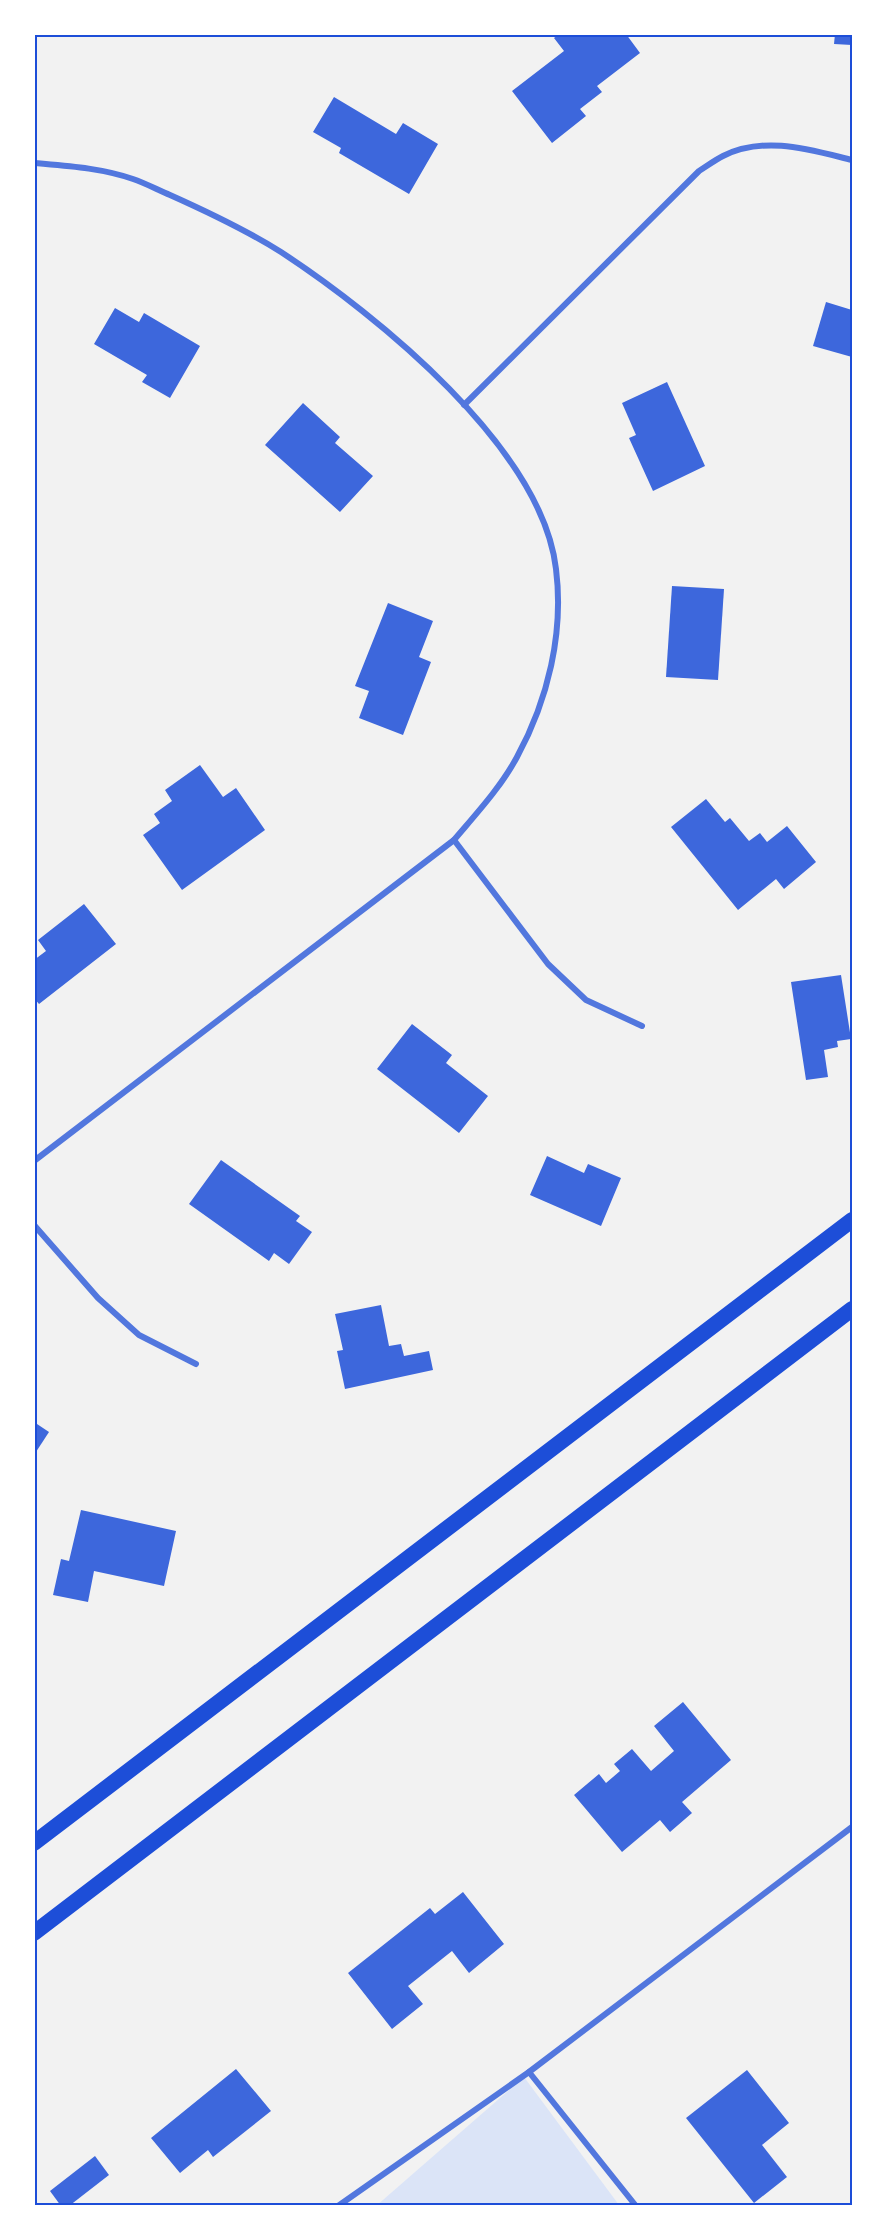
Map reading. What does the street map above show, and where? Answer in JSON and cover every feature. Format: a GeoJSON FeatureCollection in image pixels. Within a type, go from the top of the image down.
{"type":"FeatureCollection","features":[{"type":"Feature","properties":{"kind":"highway"},"geometry":{"type":"LineString","coordinates":[[34,1843],[852,1220]]}},
{"type":"Feature","properties":{"kind":"highway"},"geometry":{"type":"LineString","coordinates":[[34,1933],[852,1309]]}},
{"type":"Feature","properties":{"kind":"street"},"geometry":{"type":"LineString","coordinates":[[464,405],[699,171],[725,155],[759,146],[795,146],[852,160]]}},
{"type":"Feature","properties":{"kind":"street"},"geometry":{"type":"LineString","coordinates":[[34,163],[83,167],[133,179],[210,213],[279,251],[343,296],[404,345],[464,405],[501,450],[531,492],[548,534],[556,568],[558,612],[553,661],[538,714],[517,758],[489,799],[454,840],[34,1161]]}},
{"type":"Feature","properties":{"kind":"street"},"geometry":{"type":"LineString","coordinates":[[454,840],[548,964],[586,1000],[642,1026]]}},
{"type":"Feature","properties":{"kind":"street"},"geometry":{"type":"LineString","coordinates":[[34,1225],[98,1298],[139,1335],[196,1364]]}},
{"type":"Feature","properties":{"kind":"street"},"geometry":{"type":"LineString","coordinates":[[338,2205],[529,2072],[852,1827]]}},
{"type":"Feature","properties":{"kind":"street"},"geometry":{"type":"LineString","coordinates":[[529,2072],[636,2205]]}},
{"type":"Feature","properties":{"kind":"shaded area"},"geometry":{"type":"Polygon","coordinates":[[[524,2077],[619,2205],[376,2206],[524,2077]]]}},
{"type":"Feature","properties":{"kind":"building"},"geometry":{"type":"Polygon","coordinates":[[[559,34],[626,34],[640,53],[597,86],[602,92],[580,109],[586,116],[552,143],[512,91],[564,51],[554,38],[559,34]]]}},
{"type":"Feature","properties":{"kind":"building"},"geometry":{"type":"Polygon","coordinates":[[[835,34],[852,34],[852,45],[834,44],[835,34]]]}},
{"type":"Feature","properties":{"kind":"building"},"geometry":{"type":"Polygon","coordinates":[[[334,97],[396,134],[403,123],[438,144],[409,194],[339,153],[341,148],[313,132],[334,97]]]}},
{"type":"Feature","properties":{"kind":"building"},"geometry":{"type":"Polygon","coordinates":[[[826,302],[852,310],[852,357],[813,346],[826,302]]]}},
{"type":"Feature","properties":{"kind":"building"},"geometry":{"type":"Polygon","coordinates":[[[115,308],[139,322],[144,313],[200,346],[170,398],[142,382],[147,375],[94,344],[115,308]]]}},
{"type":"Feature","properties":{"kind":"building"},"geometry":{"type":"Polygon","coordinates":[[[667,382],[705,466],[653,491],[629,438],[636,435],[622,403],[667,382]]]}},
{"type":"Feature","properties":{"kind":"building"},"geometry":{"type":"Polygon","coordinates":[[[303,403],[340,437],[335,443],[373,476],[340,512],[265,445],[303,403]]]}},
{"type":"Feature","properties":{"kind":"building"},"geometry":{"type":"Polygon","coordinates":[[[672,586],[724,589],[718,680],[666,677],[672,586]]]}},
{"type":"Feature","properties":{"kind":"building"},"geometry":{"type":"Polygon","coordinates":[[[388,603],[433,621],[419,657],[431,662],[403,735],[359,718],[369,691],[355,686],[388,603]]]}},
{"type":"Feature","properties":{"kind":"building"},"geometry":{"type":"Polygon","coordinates":[[[200,765],[223,797],[236,788],[265,830],[182,890],[143,835],[160,823],[154,814],[172,801],[165,790],[200,765]]]}},
{"type":"Feature","properties":{"kind":"building"},"geometry":{"type":"Polygon","coordinates":[[[706,799],[725,822],[730,818],[749,841],[760,833],[767,842],[787,826],[816,862],[784,889],[776,879],[738,910],[671,827],[706,799]]]}},
{"type":"Feature","properties":{"kind":"building"},"geometry":{"type":"Polygon","coordinates":[[[84,904],[116,944],[39,1004],[34,998],[34,960],[46,951],[38,940],[84,904]]]}},
{"type":"Feature","properties":{"kind":"building"},"geometry":{"type":"Polygon","coordinates":[[[841,975],[851,1039],[837,1041],[838,1047],[824,1050],[828,1077],[806,1080],[791,982],[841,975]]]}},
{"type":"Feature","properties":{"kind":"building"},"geometry":{"type":"Polygon","coordinates":[[[412,1024],[452,1055],[446,1063],[488,1096],[459,1133],[377,1069],[412,1024]]]}},
{"type":"Feature","properties":{"kind":"building"},"geometry":{"type":"Polygon","coordinates":[[[547,1156],[584,1173],[588,1164],[621,1178],[601,1226],[530,1195],[547,1156]]]}},
{"type":"Feature","properties":{"kind":"building"},"geometry":{"type":"Polygon","coordinates":[[[221,1160],[300,1216],[296,1221],[312,1232],[289,1264],[274,1253],[269,1261],[189,1204],[221,1160]]]}},
{"type":"Feature","properties":{"kind":"building"},"geometry":{"type":"Polygon","coordinates":[[[381,1305],[389,1346],[401,1344],[404,1356],[429,1351],[433,1370],[345,1389],[337,1351],[343,1350],[335,1314],[381,1305]]]}},
{"type":"Feature","properties":{"kind":"building"},"geometry":{"type":"Polygon","coordinates":[[[34,1422],[49,1432],[34,1455],[34,1422]]]}},
{"type":"Feature","properties":{"kind":"building"},"geometry":{"type":"Polygon","coordinates":[[[81,1510],[176,1531],[164,1586],[94,1571],[88,1602],[53,1595],[61,1559],[69,1561],[81,1510]]]}},
{"type":"Feature","properties":{"kind":"building"},"geometry":{"type":"Polygon","coordinates":[[[683,1702],[731,1760],[682,1802],[692,1813],[670,1832],[660,1820],[622,1852],[574,1795],[599,1774],[606,1783],[620,1771],[614,1764],[632,1749],[651,1771],[674,1751],[654,1726],[683,1702]]]}},
{"type":"Feature","properties":{"kind":"building"},"geometry":{"type":"Polygon","coordinates":[[[463,1892],[504,1944],[469,1973],[452,1951],[408,1986],[423,2004],[392,2029],[348,1973],[430,1908],[435,1914],[463,1892]]]}},
{"type":"Feature","properties":{"kind":"building"},"geometry":{"type":"Polygon","coordinates":[[[236,2069],[271,2111],[213,2157],[208,2150],[180,2173],[151,2138],[236,2069]]]}},
{"type":"Feature","properties":{"kind":"building"},"geometry":{"type":"Polygon","coordinates":[[[747,2070],[789,2123],[762,2145],[787,2177],[754,2203],[686,2118],[747,2070]]]}},
{"type":"Feature","properties":{"kind":"building"},"geometry":{"type":"Polygon","coordinates":[[[95,2156],[109,2175],[69,2206],[61,2206],[50,2191],[95,2156]]]}}]}
